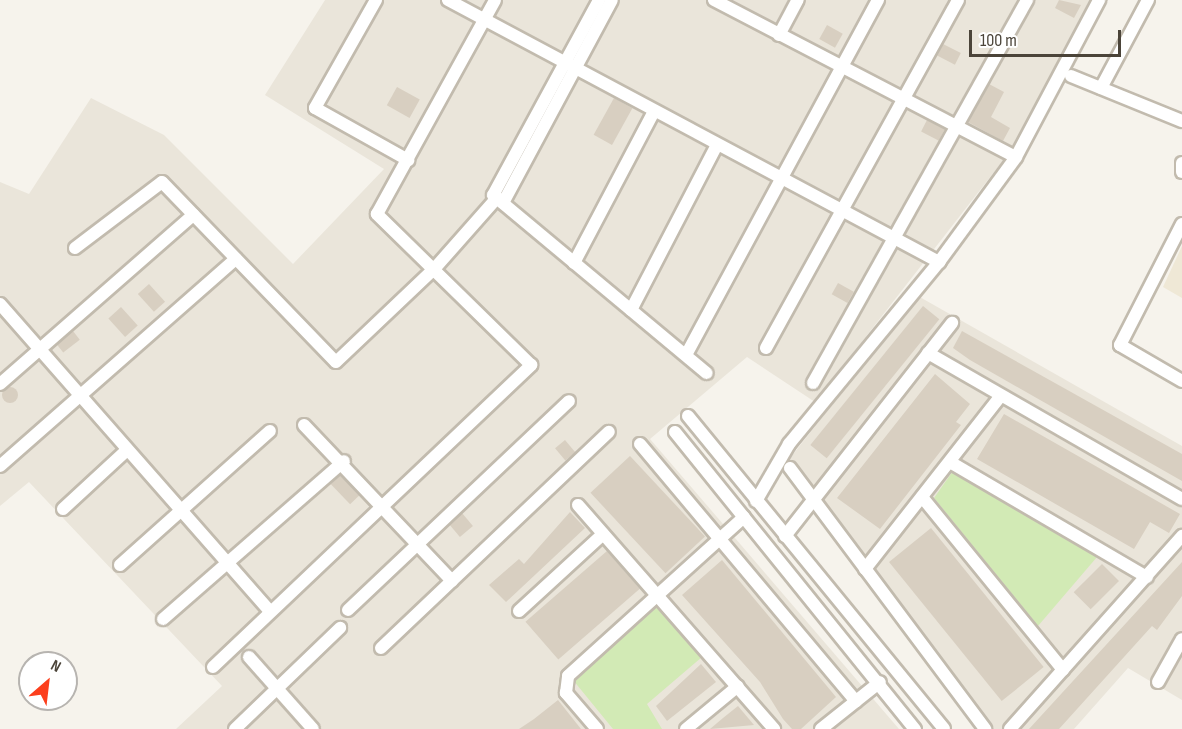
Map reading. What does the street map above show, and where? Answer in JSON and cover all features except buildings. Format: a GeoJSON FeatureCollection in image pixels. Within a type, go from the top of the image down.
{"type":"FeatureCollection","features":[{"type":"Feature","properties":{"kind":"street"},"geometry":{"type":"LineString","coordinates":[[376,0],[315,108],[408,160]]}},
{"type":"Feature","properties":{"kind":"street"},"geometry":{"type":"LineString","coordinates":[[448,0],[840,214],[939,262]]}},
{"type":"Feature","properties":{"kind":"street"},"geometry":{"type":"LineString","coordinates":[[213,667],[531,365],[435,268],[377,214],[495,0]]}},
{"type":"Feature","properties":{"kind":"street"},"geometry":{"type":"LineString","coordinates":[[599,0],[493,195],[707,373]]}},
{"type":"Feature","properties":{"kind":"street"},"geometry":{"type":"LineString","coordinates":[[75,248],[162,182],[336,362],[435,268],[500,201],[578,69],[612,0]]}},
{"type":"Feature","properties":{"kind":"street"},"geometry":{"type":"LineString","coordinates":[[715,0],[955,129],[1016,157]]}},
{"type":"Feature","properties":{"kind":"street"},"geometry":{"type":"LineString","coordinates":[[779,35],[798,0]]}},
{"type":"Feature","properties":{"kind":"street"},"geometry":{"type":"LineString","coordinates":[[686,355],[878,0]]}},
{"type":"Feature","properties":{"kind":"street"},"geometry":{"type":"LineString","coordinates":[[766,348],[958,0]]}},
{"type":"Feature","properties":{"kind":"street"},"geometry":{"type":"LineString","coordinates":[[813,383],[1027,0]]}},
{"type":"Feature","properties":{"kind":"street"},"geometry":{"type":"LineString","coordinates":[[756,501],[789,444],[939,262],[1016,157],[1099,0]]}},
{"type":"Feature","properties":{"kind":"street"},"geometry":{"type":"LineString","coordinates":[[1101,88],[1148,0]]}},
{"type":"Feature","properties":{"kind":"street"},"geometry":{"type":"LineString","coordinates":[[1071,76],[1182,121]]}},
{"type":"Feature","properties":{"kind":"street"},"geometry":{"type":"LineString","coordinates":[[574,263],[654,111]]}},
{"type":"Feature","properties":{"kind":"street"},"geometry":{"type":"LineString","coordinates":[[631,310],[717,145]]}},
{"type":"Feature","properties":{"kind":"street"},"geometry":{"type":"LineString","coordinates":[[1182,163],[1182,172]]}},
{"type":"Feature","properties":{"kind":"street"},"geometry":{"type":"LineString","coordinates":[[0,384],[193,215]]}},
{"type":"Feature","properties":{"kind":"street"},"geometry":{"type":"LineString","coordinates":[[1182,224],[1120,345],[1182,381]]}},
{"type":"Feature","properties":{"kind":"street"},"geometry":{"type":"LineString","coordinates":[[0,466],[236,259]]}},
{"type":"Feature","properties":{"kind":"street"},"geometry":{"type":"LineString","coordinates":[[2,309],[270,611]]}},
{"type":"Feature","properties":{"kind":"street"},"geometry":{"type":"LineString","coordinates":[[785,536],[952,323]]}},
{"type":"Feature","properties":{"kind":"street"},"geometry":{"type":"LineString","coordinates":[[928,353],[1000,397],[1182,499]]}},
{"type":"Feature","properties":{"kind":"street"},"geometry":{"type":"LineString","coordinates":[[865,569],[1000,397]]}},
{"type":"Feature","properties":{"kind":"street"},"geometry":{"type":"LineString","coordinates":[[348,610],[569,401]]}},
{"type":"Feature","properties":{"kind":"street"},"geometry":{"type":"LineString","coordinates":[[688,416],[944,729]]}},
{"type":"Feature","properties":{"kind":"street"},"geometry":{"type":"LineString","coordinates":[[304,425],[344,461],[452,581]]}},
{"type":"Feature","properties":{"kind":"street"},"geometry":{"type":"LineString","coordinates":[[120,566],[180,508],[270,431]]}},
{"type":"Feature","properties":{"kind":"street"},"geometry":{"type":"LineString","coordinates":[[381,648],[609,432]]}},
{"type":"Feature","properties":{"kind":"street"},"geometry":{"type":"LineString","coordinates":[[675,432],[880,682],[915,729]]}},
{"type":"Feature","properties":{"kind":"street"},"geometry":{"type":"LineString","coordinates":[[640,444],[722,538],[856,701]]}},
{"type":"Feature","properties":{"kind":"street"},"geometry":{"type":"LineString","coordinates":[[63,509],[127,450]]}},
{"type":"Feature","properties":{"kind":"street"},"geometry":{"type":"LineString","coordinates":[[163,619],[344,461]]}},
{"type":"Feature","properties":{"kind":"street"},"geometry":{"type":"LineString","coordinates":[[950,462],[1147,577]]}},
{"type":"Feature","properties":{"kind":"street"},"geometry":{"type":"LineString","coordinates":[[790,468],[985,729]]}},
{"type":"Feature","properties":{"kind":"street"},"geometry":{"type":"LineString","coordinates":[[922,497],[1063,670]]}},
{"type":"Feature","properties":{"kind":"street"},"geometry":{"type":"LineString","coordinates":[[578,505],[774,729]]}},
{"type":"Feature","properties":{"kind":"street"},"geometry":{"type":"LineString","coordinates":[[597,729],[566,693],[568,676],[744,517]]}},
{"type":"Feature","properties":{"kind":"street"},"geometry":{"type":"LineString","coordinates":[[519,611],[603,534]]}},
{"type":"Feature","properties":{"kind":"street"},"geometry":{"type":"LineString","coordinates":[[1010,729],[1182,536]]}},
{"type":"Feature","properties":{"kind":"street"},"geometry":{"type":"LineString","coordinates":[[236,729],[340,628]]}},
{"type":"Feature","properties":{"kind":"street"},"geometry":{"type":"LineString","coordinates":[[1158,682],[1182,639]]}},
{"type":"Feature","properties":{"kind":"street"},"geometry":{"type":"LineString","coordinates":[[249,657],[313,729]]}},
{"type":"Feature","properties":{"kind":"street"},"geometry":{"type":"LineString","coordinates":[[821,729],[880,682]]}},
{"type":"Feature","properties":{"kind":"street"},"geometry":{"type":"LineString","coordinates":[[686,729],[738,686]]}},
{"type":"Feature","properties":{"kind":"shaded area"},"geometry":{"type":"Polygon","coordinates":[[[325,0],[1095,0],[1012,149],[815,402],[747,357],[650,439],[899,729],[176,729],[222,686],[29,482],[0,506],[0,182],[29,194],[91,98],[164,135],[293,264],[384,169],[265,95],[325,0]]]}},
{"type":"Feature","properties":{"kind":"shaded area"},"geometry":{"type":"Polygon","coordinates":[[[1182,246],[1182,298],[1163,287],[1182,246]]]}},
{"type":"Feature","properties":{"kind":"shaded area"},"geometry":{"type":"Polygon","coordinates":[[[918,296],[1182,446],[1182,700],[1128,668],[1074,729],[984,729],[783,467],[918,296]]]}},
{"type":"Feature","properties":{"kind":"green space"},"geometry":{"type":"Polygon","coordinates":[[[953,471],[1097,557],[1038,626],[934,498],[953,471]]]}},
{"type":"Feature","properties":{"kind":"green space"},"geometry":{"type":"Polygon","coordinates":[[[659,604],[702,657],[647,704],[662,729],[613,729],[573,680],[659,604]]]}}]}
